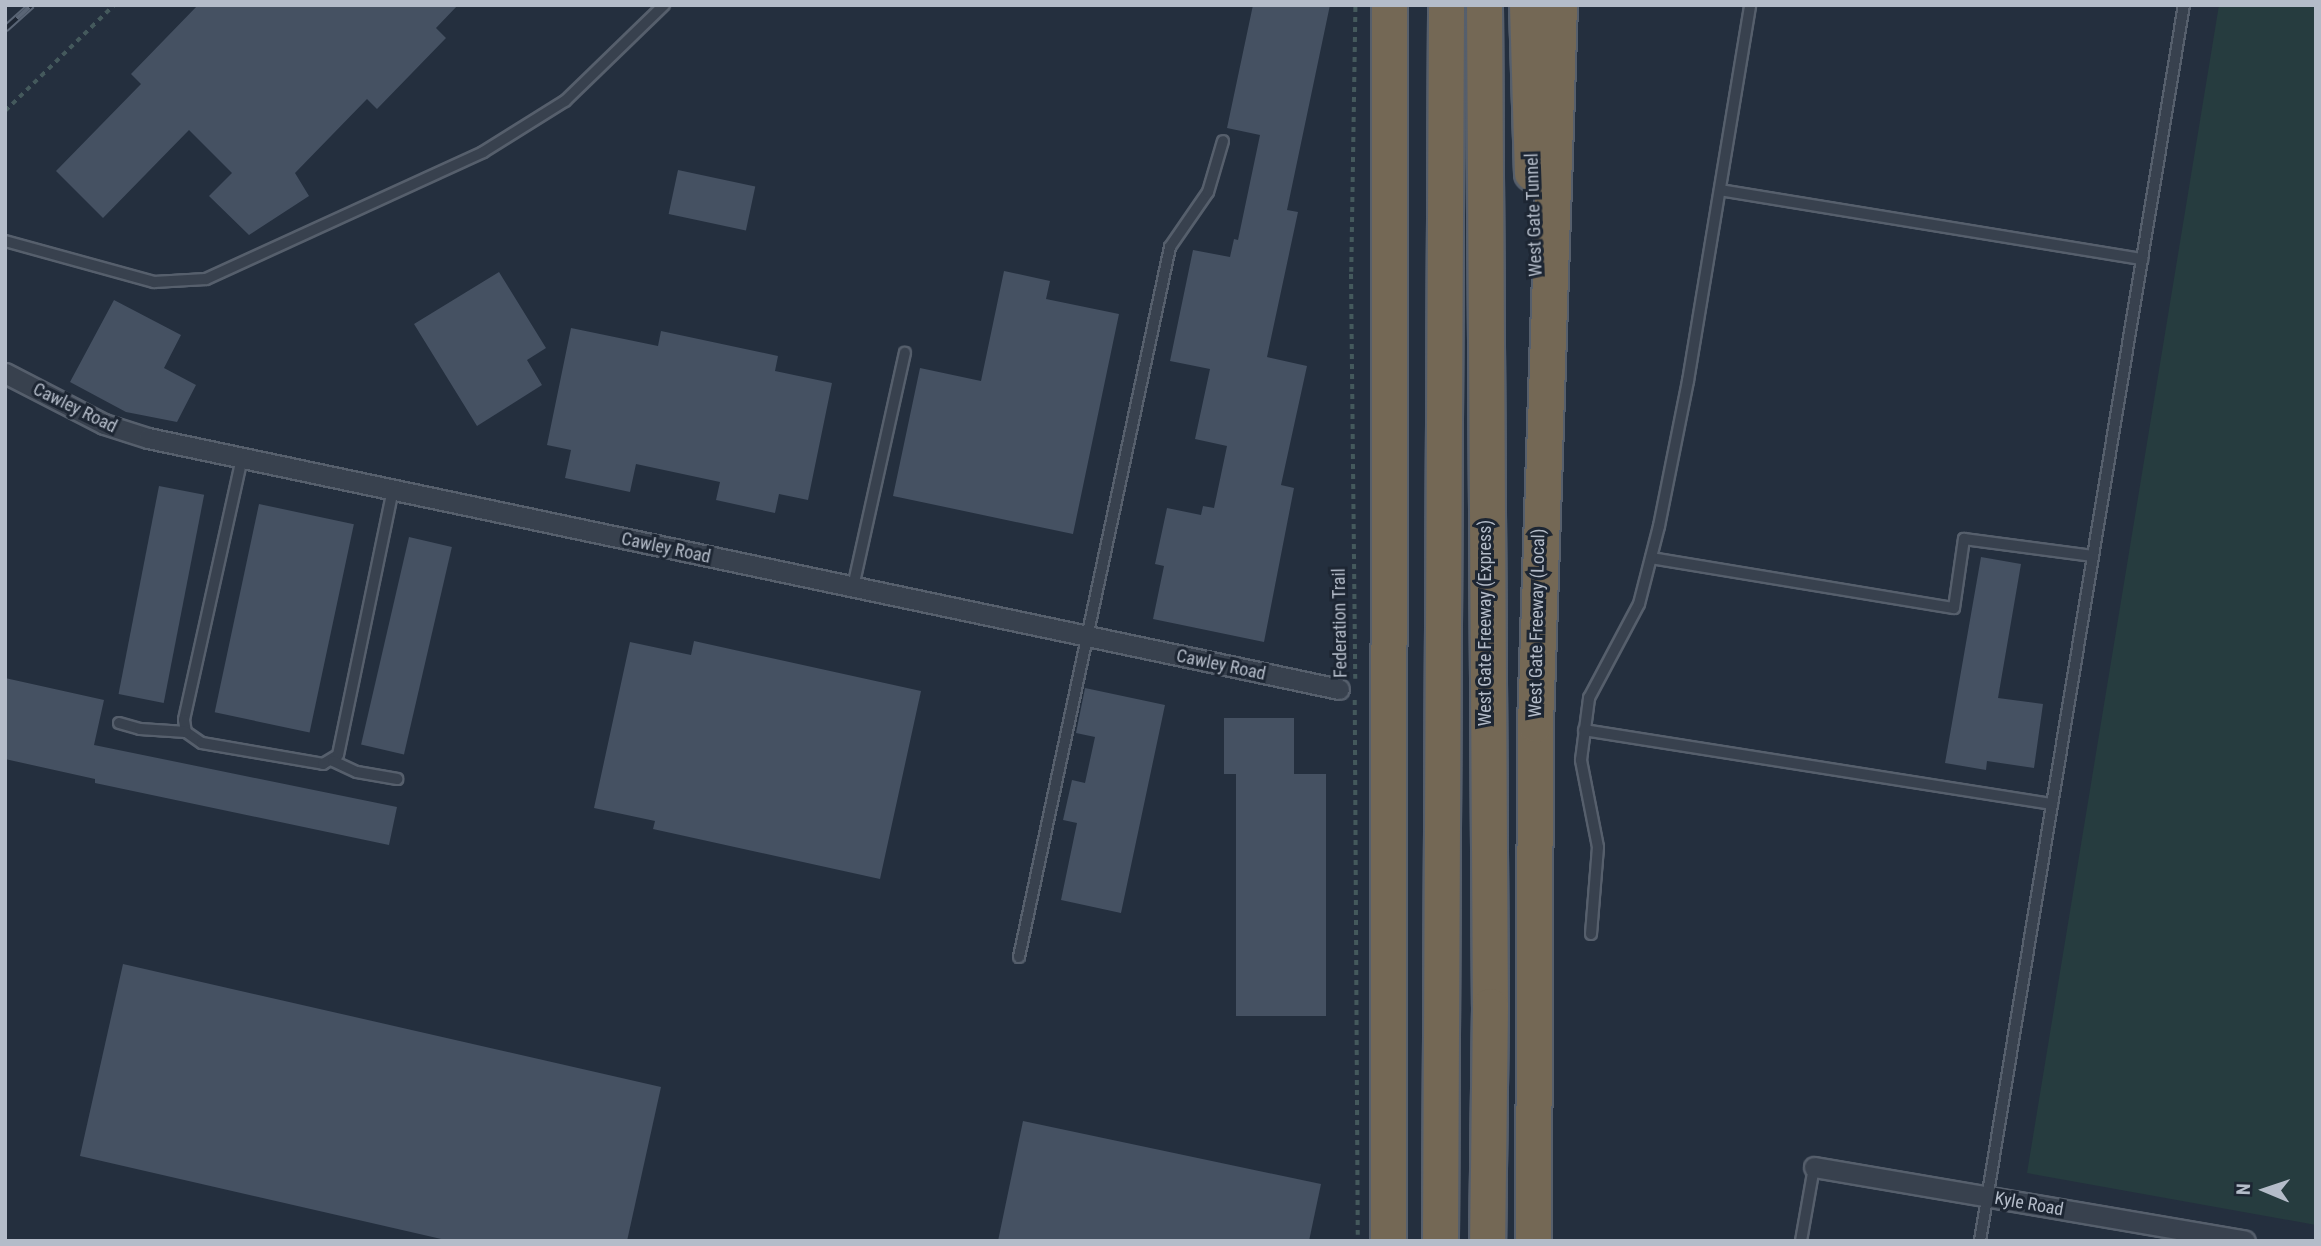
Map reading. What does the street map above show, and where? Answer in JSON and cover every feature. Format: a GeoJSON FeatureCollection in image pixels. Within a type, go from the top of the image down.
{"type":"FeatureCollection","features":[{"type":"Feature","properties":{"kind":"highway"},"geometry":{"type":"LineString","coordinates":[[1388,1241],[1389,5]]}},
{"type":"Feature","properties":{"kind":"highway"},"geometry":{"type":"LineString","coordinates":[[1440,1241],[1446,5]]}},
{"type":"Feature","properties":{"kind":"highway","name":"West Gate Freeway (Express)"},"geometry":{"type":"LineString","coordinates":[[1484,5],[1490,1006],[1487,1241]]}},
{"type":"Feature","properties":{"kind":"highway","name":"West Gate Tunnel"},"geometry":{"type":"LineString","coordinates":[[1527,5],[1542,425]]}},
{"type":"Feature","properties":{"kind":"highway","name":"West Gate Freeway (Local)"},"geometry":{"type":"LineString","coordinates":[[1533,1241],[1535,724],[1542,425],[1559,5]]}},
{"type":"Feature","properties":{"kind":"street","name":"Cawley Road"},"geometry":{"type":"LineString","coordinates":[[5,373],[125,432],[853,588],[1350,688]]}},
{"type":"Feature","properties":{"kind":"street","name":"Kyle Road"},"geometry":{"type":"LineString","coordinates":[[1814,1167],[2245,1241]]}},
{"type":"Feature","properties":{"kind":"lane"},"geometry":{"type":"LineString","coordinates":[[5,241],[154,282],[206,279],[483,152],[565,101],[664,5]]}},
{"type":"Feature","properties":{"kind":"lane"},"geometry":{"type":"LineString","coordinates":[[1591,934],[1598,847],[1583,785],[1584,730],[1589,698],[1639,604],[1651,558],[1688,381],[1750,5]]}},
{"type":"Feature","properties":{"kind":"lane"},"geometry":{"type":"LineString","coordinates":[[1980,1241],[2185,5]]}},
{"type":"Feature","properties":{"kind":"lane"},"geometry":{"type":"LineString","coordinates":[[1019,957],[1170,247],[1208,192],[1223,141]]}},
{"type":"Feature","properties":{"kind":"lane"},"geometry":{"type":"LineString","coordinates":[[1720,190],[2142,259]]}},
{"type":"Feature","properties":{"kind":"lane"},"geometry":{"type":"LineString","coordinates":[[853,588],[905,354]]}},
{"type":"Feature","properties":{"kind":"lane"},"geometry":{"type":"LineString","coordinates":[[186,732],[184,720],[242,458]]}},
{"type":"Feature","properties":{"kind":"lane"},"geometry":{"type":"LineString","coordinates":[[333,761],[342,746],[393,490]]}},
{"type":"Feature","properties":{"kind":"lane"},"geometry":{"type":"LineString","coordinates":[[1651,558],[1954,608],[1964,539],[2093,556]]}},
{"type":"Feature","properties":{"kind":"lane"},"geometry":{"type":"LineString","coordinates":[[119,723],[186,732],[202,743],[323,764],[333,761],[357,772],[397,779]]}},
{"type":"Feature","properties":{"kind":"lane"},"geometry":{"type":"LineString","coordinates":[[1584,730],[2052,804]]}},
{"type":"Feature","properties":{"kind":"lane"},"geometry":{"type":"LineString","coordinates":[[1801,1241],[1814,1167]]}},
{"type":"Feature","properties":{"kind":"path"},"geometry":{"type":"LineString","coordinates":[[5,111],[114,5]]}},
{"type":"Feature","properties":{"kind":"path","name":"Federation Trail"},"geometry":{"type":"LineString","coordinates":[[1355,5],[1350,688],[1359,1241]]}},
{"type":"Feature","properties":{"kind":"green space"},"geometry":{"type":"Polygon","coordinates":[[[2219,5],[2316,5],[2316,1225],[2027,1173],[2219,5]]]}},
{"type":"Feature","properties":{"kind":"building"},"geometry":{"type":"Polygon","coordinates":[[[198,5],[458,5],[436,28],[446,38],[377,109],[367,99],[295,173],[309,196],[249,235],[209,196],[232,173],[189,130],[103,218],[56,171],[141,84],[131,74],[198,5]]]}},
{"type":"Feature","properties":{"kind":"building"},"geometry":{"type":"Polygon","coordinates":[[[1253,5],[1330,5],[1287,210],[1298,212],[1267,357],[1307,366],[1281,485],[1294,488],[1264,642],[1153,619],[1164,566],[1155,564],[1167,508],[1201,515],[1203,506],[1214,508],[1227,446],[1195,439],[1210,369],[1170,361],[1193,250],[1230,257],[1234,239],[1238,240],[1260,135],[1227,128],[1253,5]]]}},
{"type":"Feature","properties":{"kind":"building"},"geometry":{"type":"Polygon","coordinates":[[[678,170],[755,186],[746,230],[669,214],[678,170]]]}},
{"type":"Feature","properties":{"kind":"building"},"geometry":{"type":"Polygon","coordinates":[[[1004,271],[1050,281],[1046,299],[1119,314],[1073,534],[893,496],[920,368],[981,381],[1004,271]]]}},
{"type":"Feature","properties":{"kind":"building"},"geometry":{"type":"Polygon","coordinates":[[[499,272],[546,348],[527,360],[542,385],[477,426],[414,324],[499,272]]]}},
{"type":"Feature","properties":{"kind":"building"},"geometry":{"type":"Polygon","coordinates":[[[114,300],[181,335],[164,368],[196,385],[177,422],[126,412],[70,382],[114,300]]]}},
{"type":"Feature","properties":{"kind":"building"},"geometry":{"type":"Polygon","coordinates":[[[571,328],[658,346],[661,331],[778,356],[775,371],[832,383],[808,500],[779,494],[775,513],[716,500],[720,482],[636,464],[630,492],[565,478],[571,450],[547,445],[571,328]]]}},
{"type":"Feature","properties":{"kind":"building"},"geometry":{"type":"Polygon","coordinates":[[[159,486],[204,495],[164,703],[119,694],[159,486]]]}},
{"type":"Feature","properties":{"kind":"building"},"geometry":{"type":"Polygon","coordinates":[[[259,504],[354,524],[310,733],[215,712],[259,504]]]}},
{"type":"Feature","properties":{"kind":"building"},"geometry":{"type":"Polygon","coordinates":[[[409,537],[452,547],[404,754],[361,745],[409,537]]]}},
{"type":"Feature","properties":{"kind":"building"},"geometry":{"type":"Polygon","coordinates":[[[1981,557],[2021,564],[1998,698],[2043,704],[2034,768],[1987,761],[1986,770],[1945,763],[1981,557]]]}},
{"type":"Feature","properties":{"kind":"building"},"geometry":{"type":"Polygon","coordinates":[[[694,641],[921,691],[880,879],[653,829],[655,821],[594,808],[630,642],[691,655],[694,641]]]}},
{"type":"Feature","properties":{"kind":"building"},"geometry":{"type":"Polygon","coordinates":[[[5,678],[104,700],[94,745],[397,807],[389,845],[95,783],[95,779],[5,759],[5,678]]]}},
{"type":"Feature","properties":{"kind":"building"},"geometry":{"type":"Polygon","coordinates":[[[1085,688],[1165,705],[1121,913],[1061,900],[1077,823],[1063,820],[1072,780],[1085,783],[1095,737],[1076,733],[1085,688]]]}},
{"type":"Feature","properties":{"kind":"building"},"geometry":{"type":"Polygon","coordinates":[[[1224,718],[1294,718],[1294,774],[1326,774],[1326,1016],[1236,1016],[1236,774],[1224,774],[1224,718]]]}},
{"type":"Feature","properties":{"kind":"building"},"geometry":{"type":"Polygon","coordinates":[[[123,964],[661,1087],[627,1241],[450,1241],[80,1156],[123,964]]]}},
{"type":"Feature","properties":{"kind":"building"},"geometry":{"type":"Polygon","coordinates":[[[1023,1121],[1321,1184],[1309,1241],[998,1241],[1023,1121]]]}},
{"type":"Feature","properties":{"kind":"railway"},"geometry":{"type":"LineString","coordinates":[[5,29],[32,5]]}}]}
